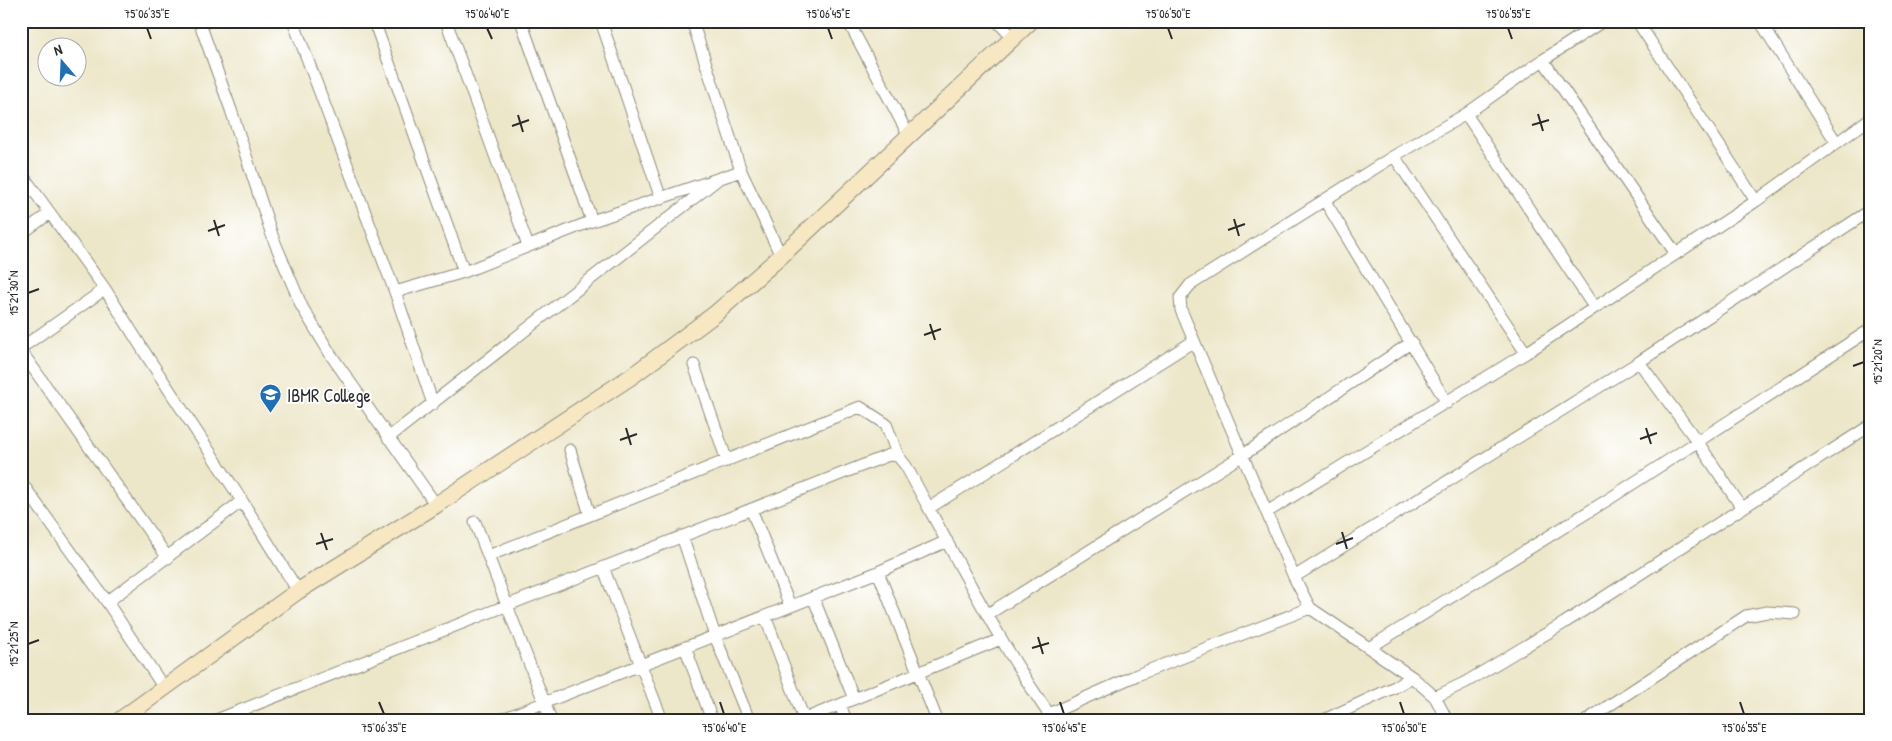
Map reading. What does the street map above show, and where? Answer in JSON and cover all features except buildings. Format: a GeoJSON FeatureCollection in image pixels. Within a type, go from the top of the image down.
{"type":"FeatureCollection","features":[{"type":"Feature","properties":{"kind":"street"},"geometry":{"type":"LineString","coordinates":[[199,21],[231,110],[273,238],[302,307],[331,355],[436,505]]}},
{"type":"Feature","properties":{"kind":"street"},"geometry":{"type":"LineString","coordinates":[[293,21],[395,292],[433,404]]}},
{"type":"Feature","properties":{"kind":"street"},"geometry":{"type":"LineString","coordinates":[[374,21],[464,272]]}},
{"type":"Feature","properties":{"kind":"street"},"geometry":{"type":"LineString","coordinates":[[446,21],[528,246]]}},
{"type":"Feature","properties":{"kind":"street"},"geometry":{"type":"LineString","coordinates":[[521,21],[592,221]]}},
{"type":"Feature","properties":{"kind":"street"},"geometry":{"type":"LineString","coordinates":[[600,21],[661,199]]}},
{"type":"Feature","properties":{"kind":"street"},"geometry":{"type":"LineString","coordinates":[[692,21],[741,172],[781,256]]}},
{"type":"Feature","properties":{"kind":"street"},"geometry":{"type":"LineString","coordinates":[[848,21],[908,136]]}},
{"type":"Feature","properties":{"kind":"street"},"geometry":{"type":"LineString","coordinates":[[997,21],[1013,38]]}},
{"type":"Feature","properties":{"kind":"street"},"geometry":{"type":"LineString","coordinates":[[120,720],[298,591],[436,505],[632,376],[714,314],[781,256],[1031,21]]}},
{"type":"Feature","properties":{"kind":"street"},"geometry":{"type":"LineString","coordinates":[[1446,720],[1436,697],[1412,677],[1310,608],[1294,577],[1194,341],[1182,310],[1180,298],[1190,285],[1394,156],[1466,114],[1603,21]]}},
{"type":"Feature","properties":{"kind":"street"},"geometry":{"type":"LineString","coordinates":[[1636,21],[1756,201]]}},
{"type":"Feature","properties":{"kind":"street"},"geometry":{"type":"LineString","coordinates":[[1760,21],[1836,142]]}},
{"type":"Feature","properties":{"kind":"street"},"geometry":{"type":"LineString","coordinates":[[1543,60],[1676,254]]}},
{"type":"Feature","properties":{"kind":"street"},"geometry":{"type":"LineString","coordinates":[[1466,114],[1594,308]]}},
{"type":"Feature","properties":{"kind":"street"},"geometry":{"type":"LineString","coordinates":[[1267,512],[1526,353],[1756,201],[1871,118]]}},
{"type":"Feature","properties":{"kind":"street"},"geometry":{"type":"LineString","coordinates":[[1394,156],[1526,353]]}},
{"type":"Feature","properties":{"kind":"street"},"geometry":{"type":"LineString","coordinates":[[395,292],[464,272],[592,221],[741,172]]}},
{"type":"Feature","properties":{"kind":"street"},"geometry":{"type":"LineString","coordinates":[[21,173],[105,289],[298,591]]}},
{"type":"Feature","properties":{"kind":"street"},"geometry":{"type":"LineString","coordinates":[[388,438],[717,180]]}},
{"type":"Feature","properties":{"kind":"street"},"geometry":{"type":"LineString","coordinates":[[1325,201],[1412,342],[1447,403]]}},
{"type":"Feature","properties":{"kind":"street"},"geometry":{"type":"LineString","coordinates":[[1294,577],[1639,362],[1871,210]]}},
{"type":"Feature","properties":{"kind":"street"},"geometry":{"type":"LineString","coordinates":[[21,234],[50,213]]}},
{"type":"Feature","properties":{"kind":"street"},"geometry":{"type":"LineString","coordinates":[[105,289],[21,350],[168,558]]}},
{"type":"Feature","properties":{"kind":"street"},"geometry":{"type":"LineString","coordinates":[[1369,648],[1609,499],[1871,330]]}},
{"type":"Feature","properties":{"kind":"street"},"geometry":{"type":"LineString","coordinates":[[929,508],[1194,341]]}},
{"type":"Feature","properties":{"kind":"street"},"geometry":{"type":"LineString","coordinates":[[988,614],[1243,455],[1412,342]]}},
{"type":"Feature","properties":{"kind":"street"},"geometry":{"type":"LineString","coordinates":[[1639,362],[1697,441],[1742,508]]}},
{"type":"Feature","properties":{"kind":"street"},"geometry":{"type":"LineString","coordinates":[[694,365],[727,460]]}},
{"type":"Feature","properties":{"kind":"street"},"geometry":{"type":"LineString","coordinates":[[488,556],[860,407],[886,424],[898,456],[906,466],[1001,639],[1051,717],[1137,674],[1310,608]]}},
{"type":"Feature","properties":{"kind":"street"},"geometry":{"type":"LineString","coordinates":[[1436,697],[1466,682],[1564,623],[1871,425]]}},
{"type":"Feature","properties":{"kind":"street"},"geometry":{"type":"LineString","coordinates":[[570,450],[590,515]]}},
{"type":"Feature","properties":{"kind":"street"},"geometry":{"type":"LineString","coordinates":[[216,720],[880,458],[888,455],[898,456]]}},
{"type":"Feature","properties":{"kind":"street"},"geometry":{"type":"LineString","coordinates":[[21,482],[107,602],[164,688]]}},
{"type":"Feature","properties":{"kind":"street"},"geometry":{"type":"LineString","coordinates":[[107,602],[242,501]]}},
{"type":"Feature","properties":{"kind":"street"},"geometry":{"type":"LineString","coordinates":[[751,509],[790,606]]}},
{"type":"Feature","properties":{"kind":"street"},"geometry":{"type":"LineString","coordinates":[[475,522],[552,720]]}},
{"type":"Feature","properties":{"kind":"street"},"geometry":{"type":"LineString","coordinates":[[682,536],[715,636],[749,720]]}},
{"type":"Feature","properties":{"kind":"street"},"geometry":{"type":"LineString","coordinates":[[500,720],[878,572],[947,541]]}},
{"type":"Feature","properties":{"kind":"street"},"geometry":{"type":"LineString","coordinates":[[603,568],[642,664],[662,720]]}},
{"type":"Feature","properties":{"kind":"street"},"geometry":{"type":"LineString","coordinates":[[878,572],[937,720]]}},
{"type":"Feature","properties":{"kind":"street"},"geometry":{"type":"LineString","coordinates":[[813,597],[854,699]]}},
{"type":"Feature","properties":{"kind":"street"},"geometry":{"type":"LineString","coordinates":[[1587,720],[1746,616],[1767,612],[1795,614]]}},
{"type":"Feature","properties":{"kind":"street"},"geometry":{"type":"LineString","coordinates":[[765,616],[803,719],[1001,639]]}},
{"type":"Feature","properties":{"kind":"street"},"geometry":{"type":"LineString","coordinates":[[685,647],[712,720]]}},
{"type":"Feature","properties":{"kind":"street"},"geometry":{"type":"LineString","coordinates":[[1324,720],[1395,687],[1412,677]]}},
{"type":"Feature","properties":{"kind":"street"},"geometry":{"type":"LineString","coordinates":[[840,705],[846,720]]}},
{"type":"Feature","properties":{"kind":"place","name":"IBMR College"},"geometry":{"type":"Point","coordinates":[271,414]}}]}
